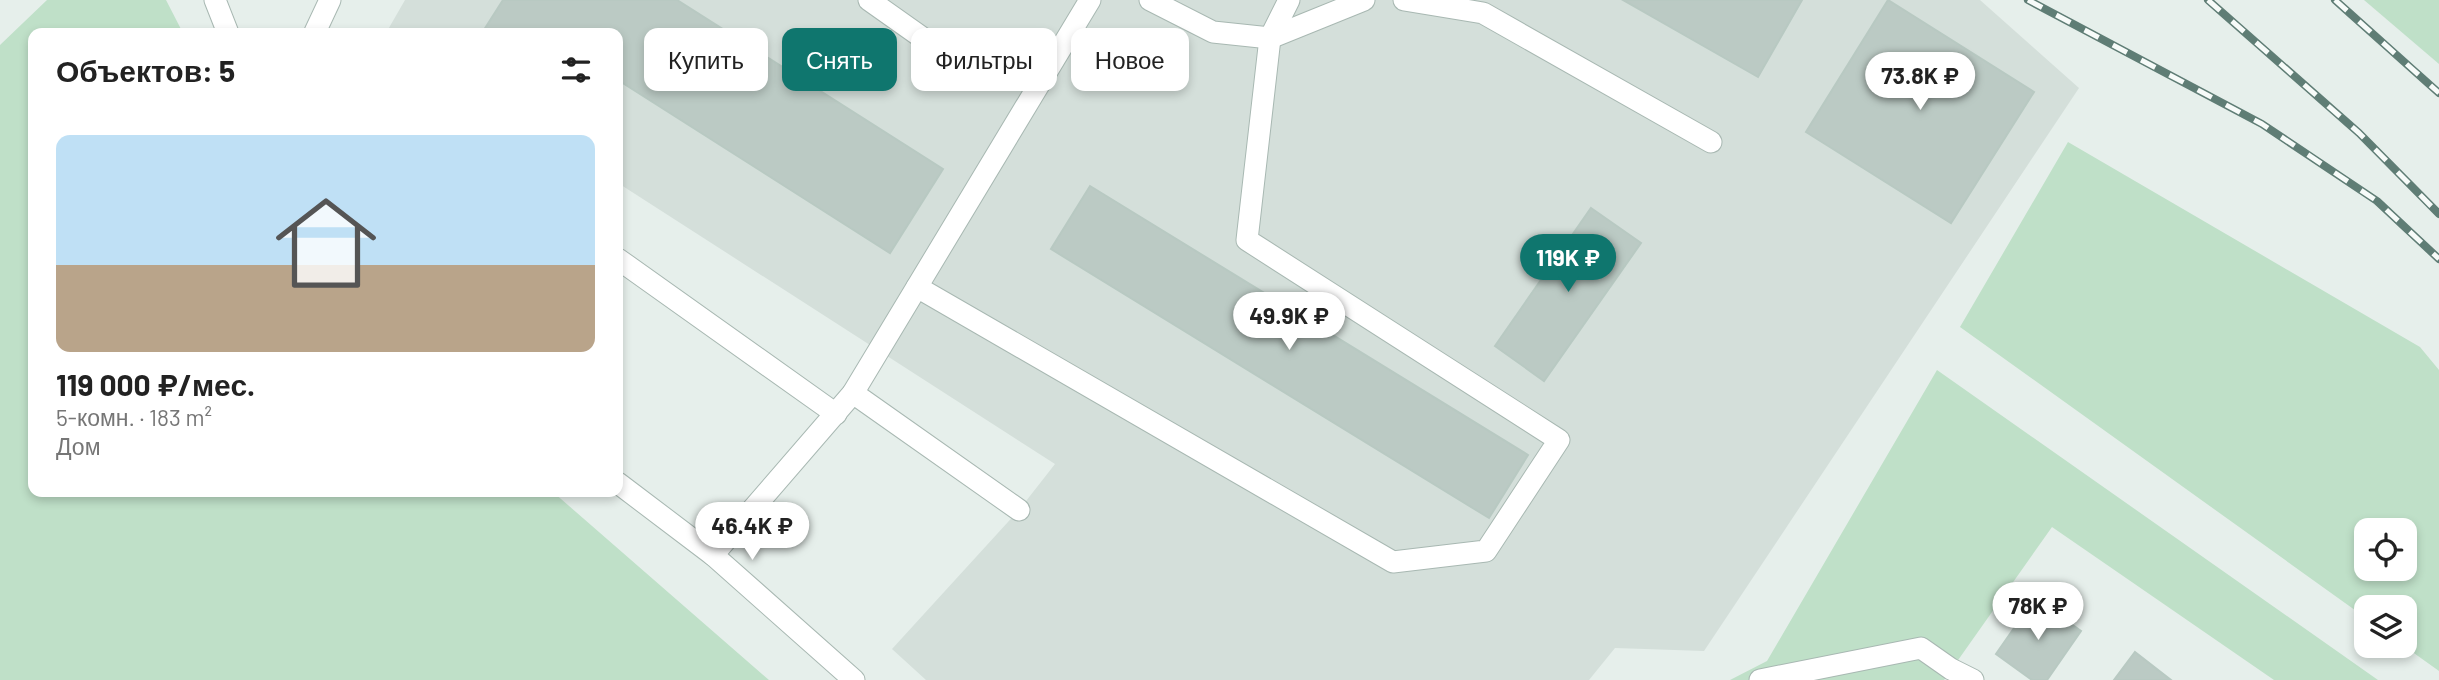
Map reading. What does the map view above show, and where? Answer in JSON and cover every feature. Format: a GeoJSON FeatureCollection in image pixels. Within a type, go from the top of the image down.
{"type":"FeatureCollection","features":[{"type":"Feature","properties":{"kind":"street"},"geometry":{"type":"LineString","coordinates":[[215,0],[226,28]]}},
{"type":"Feature","properties":{"kind":"street"},"geometry":{"type":"LineString","coordinates":[[317,28],[330,0]]}},
{"type":"Feature","properties":{"kind":"street"},"geometry":{"type":"LineString","coordinates":[[869,0],[911,30]]}},
{"type":"Feature","properties":{"kind":"street"},"geometry":{"type":"LineString","coordinates":[[713,555],[853,393],[1090,0]]}},
{"type":"Feature","properties":{"kind":"street"},"geometry":{"type":"LineString","coordinates":[[1150,0],[1213,32],[1270,37],[1364,0]]}},
{"type":"Feature","properties":{"kind":"street"},"geometry":{"type":"LineString","coordinates":[[917,287],[1393,562],[1486,551],[1559,440],[1247,240],[1270,37],[1289,0]]}},
{"type":"Feature","properties":{"kind":"street"},"geometry":{"type":"LineString","coordinates":[[1404,0],[1483,13],[1711,142]]}},
{"type":"Feature","properties":{"kind":"street"},"geometry":{"type":"LineString","coordinates":[[623,263],[836,414]]}},
{"type":"Feature","properties":{"kind":"street"},"geometry":{"type":"LineString","coordinates":[[853,393],[1019,510]]}},
{"type":"Feature","properties":{"kind":"street"},"geometry":{"type":"LineString","coordinates":[[623,487],[713,555],[854,680]]}},
{"type":"Feature","properties":{"kind":"street"},"geometry":{"type":"LineString","coordinates":[[1760,680],[1921,648],[1951,669],[1973,680]]}},
{"type":"Feature","properties":{"kind":"shaded area"},"geometry":{"type":"Polygon","coordinates":[[[405,0],[1980,0],[2079,88],[1704,651],[1615,648],[1589,680],[926,680],[892,649],[1019,510],[1055,464],[623,186],[623,28],[389,28],[405,0]]]}},
{"type":"Feature","properties":{"kind":"green space"},"geometry":{"type":"Polygon","coordinates":[[[47,0],[166,0],[180,28],[28,28],[28,497],[559,497],[769,680],[0,680],[0,45],[47,0]]]}},
{"type":"Feature","properties":{"kind":"green space"},"geometry":{"type":"Polygon","coordinates":[[[2364,0],[2439,0],[2439,64],[2364,0]]]}},
{"type":"Feature","properties":{"kind":"green space"},"geometry":{"type":"Polygon","coordinates":[[[2068,142],[2420,347],[2439,370],[2439,671],[2417,655],[2417,595],[2354,595],[2354,609],[1960,327],[2068,142]]]}},
{"type":"Feature","properties":{"kind":"green space"},"geometry":{"type":"Polygon","coordinates":[[[1937,370],[2378,680],[2274,680],[2052,527],[1944,680],[1730,680],[1767,661],[1937,370]]]}},
{"type":"Feature","properties":{"kind":"building"},"geometry":{"type":"Polygon","coordinates":[[[503,0],[677,0],[721,28],[644,28],[644,91],[768,91],[768,58],[782,67],[782,91],[820,91],[943,169],[890,253],[623,83],[623,28],[485,28],[503,0]]]}},
{"type":"Feature","properties":{"kind":"building"},"geometry":{"type":"Polygon","coordinates":[[[1623,0],[1802,0],[1758,77],[1623,0]]]}},
{"type":"Feature","properties":{"kind":"building"},"geometry":{"type":"Polygon","coordinates":[[[1888,0],[2034,92],[1951,223],[1806,132],[1888,0]]]}},
{"type":"Feature","properties":{"kind":"building"},"geometry":{"type":"Polygon","coordinates":[[[1090,186],[1528,455],[1489,518],[1051,249],[1090,186]]]}},
{"type":"Feature","properties":{"kind":"building"},"geometry":{"type":"Polygon","coordinates":[[[1591,208],[1641,243],[1544,381],[1495,346],[1591,208]]]}},
{"type":"Feature","properties":{"kind":"building"},"geometry":{"type":"Polygon","coordinates":[[[2035,598],[2081,631],[2047,680],[2032,680],[1996,654],[2035,598]]]}},
{"type":"Feature","properties":{"kind":"building"},"geometry":{"type":"Polygon","coordinates":[[[2135,652],[2171,680],[2114,680],[2135,652]]]}},
{"type":"Feature","properties":{"kind":"railway"},"geometry":{"type":"LineString","coordinates":[[2028,0],[2262,124],[2377,201],[2439,259]]}},
{"type":"Feature","properties":{"kind":"railway"},"geometry":{"type":"LineString","coordinates":[[2208,0],[2359,133],[2439,214]]}},
{"type":"Feature","properties":{"kind":"railway"},"geometry":{"type":"LineString","coordinates":[[2335,0],[2439,93]]}}]}
